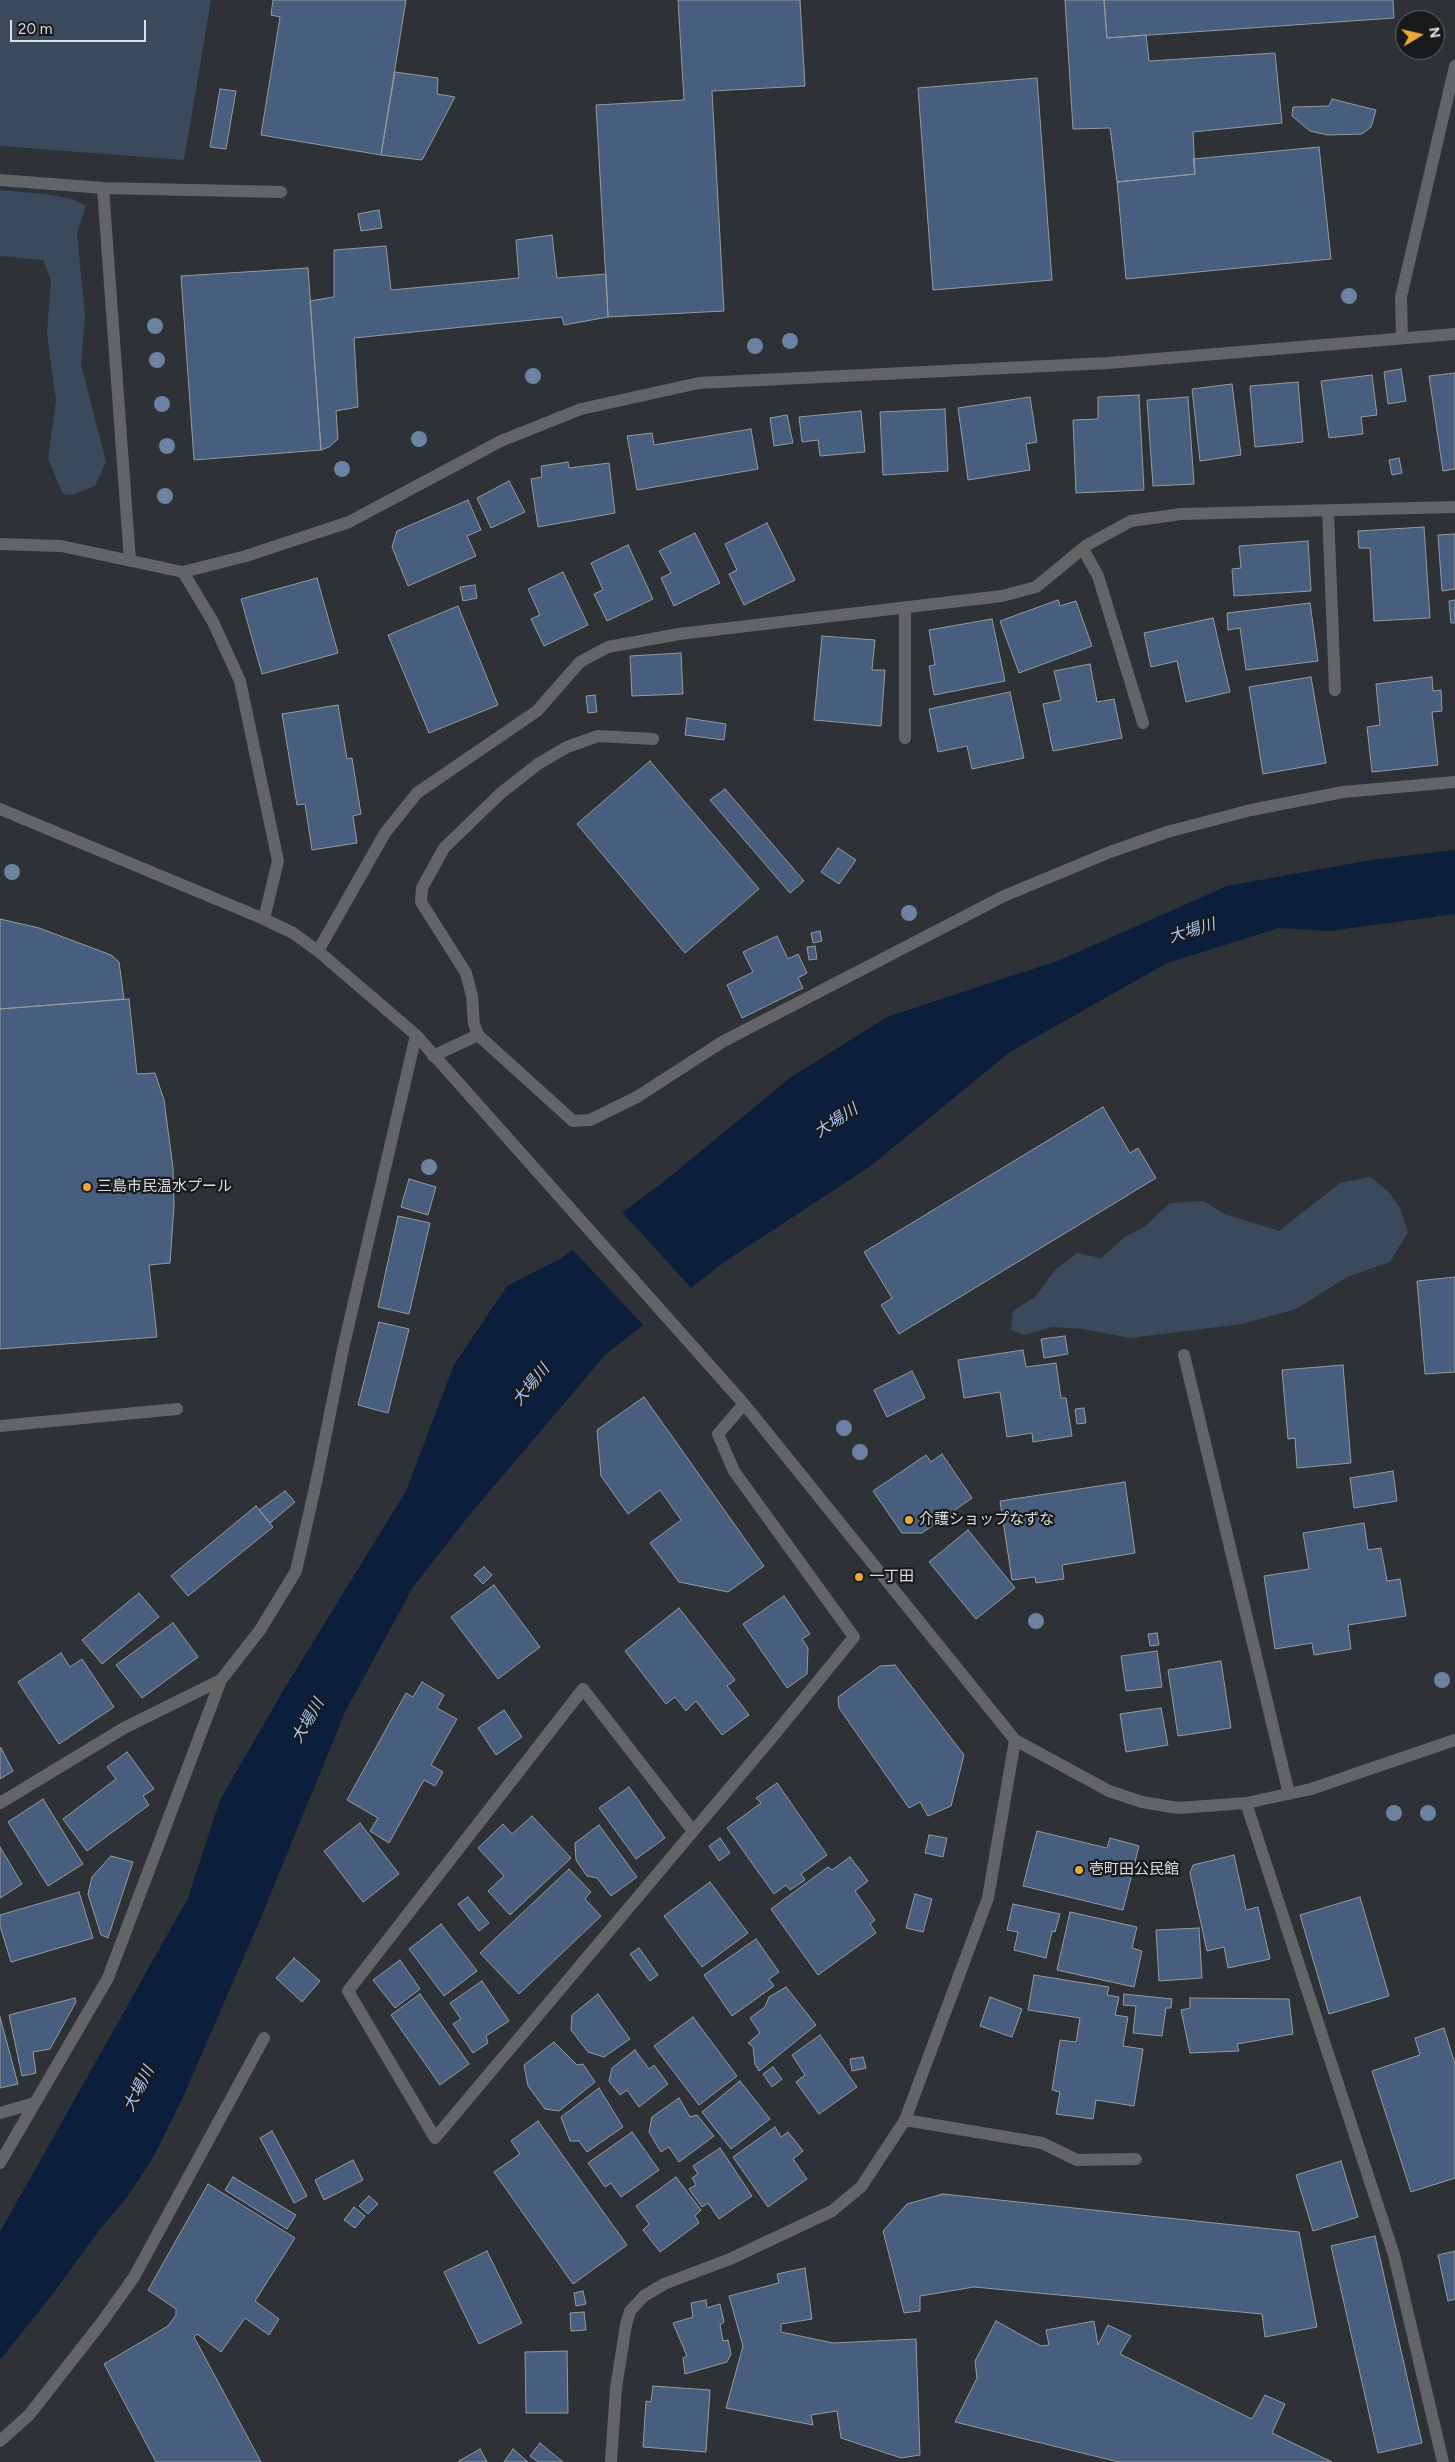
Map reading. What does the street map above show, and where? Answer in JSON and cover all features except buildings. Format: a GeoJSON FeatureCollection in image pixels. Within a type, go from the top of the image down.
{"type":"FeatureCollection","features":[{"type":"Feature","properties":{"kind":"street"},"geometry":{"type":"LineString","coordinates":[[1402,338],[1401,297],[1455,66]]}},
{"type":"Feature","properties":{"kind":"street"},"geometry":{"type":"LineString","coordinates":[[0,180],[103,188],[281,192]]}},
{"type":"Feature","properties":{"kind":"street"},"geometry":{"type":"LineString","coordinates":[[103,188],[130,561]]}},
{"type":"Feature","properties":{"kind":"street"},"geometry":{"type":"LineString","coordinates":[[0,544],[60,546],[183,572],[246,556],[349,522],[501,441],[581,408],[699,383],[1108,363],[1455,334]]}},
{"type":"Feature","properties":{"kind":"street"},"geometry":{"type":"LineString","coordinates":[[318,951],[385,833],[417,793],[536,711],[580,662],[608,647],[679,634],[1002,596],[1036,587],[1083,548],[1131,521],[1181,514],[1455,506]]}},
{"type":"Feature","properties":{"kind":"street"},"geometry":{"type":"LineString","coordinates":[[1328,510],[1335,690]]}},
{"type":"Feature","properties":{"kind":"street"},"geometry":{"type":"LineString","coordinates":[[1083,548],[1098,576],[1143,723]]}},
{"type":"Feature","properties":{"kind":"street"},"geometry":{"type":"LineString","coordinates":[[183,572],[213,622],[240,681],[278,861],[264,918]]}},
{"type":"Feature","properties":{"kind":"street"},"geometry":{"type":"LineString","coordinates":[[905,738],[906,608]]}},
{"type":"Feature","properties":{"kind":"street"},"geometry":{"type":"LineString","coordinates":[[653,739],[598,736],[568,747],[538,764],[501,793],[444,848],[422,888],[421,902],[466,973],[472,996],[474,1024],[478,1035],[573,1121],[590,1120],[637,1097],[722,1042],[995,900],[1110,852],[1167,832],[1251,810],[1343,792],[1455,782]]}},
{"type":"Feature","properties":{"kind":"street"},"geometry":{"type":"LineString","coordinates":[[0,809],[264,918],[318,951],[416,1035],[744,1404],[1015,1740],[1109,1791],[1142,1802],[1178,1808],[1246,1803],[1311,1789],[1455,1740]]}},
{"type":"Feature","properties":{"kind":"street"},"geometry":{"type":"LineString","coordinates":[[0,2164],[108,1978],[221,1680],[260,1630],[296,1570],[316,1484],[343,1349],[416,1035]]}},
{"type":"Feature","properties":{"kind":"street"},"geometry":{"type":"LineString","coordinates":[[433,1056],[478,1035]]}},
{"type":"Feature","properties":{"kind":"street"},"geometry":{"type":"LineString","coordinates":[[1184,1355],[1289,1794]]}},
{"type":"Feature","properties":{"kind":"street"},"geometry":{"type":"LineString","coordinates":[[693,1831],[583,1689],[348,1990],[435,2138],[681,1846],[854,1637],[734,1471],[718,1434],[744,1404]]}},
{"type":"Feature","properties":{"kind":"street"},"geometry":{"type":"LineString","coordinates":[[0,1426],[177,1409]]}},
{"type":"Feature","properties":{"kind":"street"},"geometry":{"type":"LineString","coordinates":[[0,1803],[124,1728],[221,1680]]}},
{"type":"Feature","properties":{"kind":"street"},"geometry":{"type":"LineString","coordinates":[[611,2462],[616,2388],[630,2311],[644,2296],[664,2284],[730,2259],[832,2211],[861,2187],[906,2120],[988,1898],[1015,1740]]}},
{"type":"Feature","properties":{"kind":"street"},"geometry":{"type":"LineString","coordinates":[[1246,1803],[1394,2255],[1443,2462]]}},
{"type":"Feature","properties":{"kind":"street"},"geometry":{"type":"LineString","coordinates":[[0,2441],[30,2415],[134,2278],[264,2038]]}},
{"type":"Feature","properties":{"kind":"street"},"geometry":{"type":"LineString","coordinates":[[0,2113],[35,2103]]}},
{"type":"Feature","properties":{"kind":"street"},"geometry":{"type":"LineString","coordinates":[[906,2120],[1042,2143],[1077,2160],[1136,2159]]}},
{"type":"Feature","properties":{"kind":"shaded area"},"geometry":{"type":"Polygon","coordinates":[[[0,0],[211,0],[184,160],[0,146],[0,0]]]}},
{"type":"Feature","properties":{"kind":"shaded area"},"geometry":{"type":"Polygon","coordinates":[[[0,190],[45,194],[72,199],[86,206],[77,233],[85,316],[81,364],[106,462],[95,486],[72,495],[63,494],[48,459],[56,401],[47,333],[51,280],[43,260],[0,256],[0,190]]]}},
{"type":"Feature","properties":{"kind":"shaded area"},"geometry":{"type":"Polygon","coordinates":[[[1370,1177],[1389,1192],[1400,1208],[1408,1232],[1390,1262],[1347,1277],[1296,1309],[1242,1324],[1130,1338],[1083,1329],[1052,1327],[1024,1335],[1011,1330],[1013,1311],[1035,1297],[1055,1270],[1077,1253],[1101,1258],[1126,1236],[1143,1228],[1170,1203],[1203,1201],[1225,1214],[1279,1231],[1340,1183],[1370,1177]]]}},
{"type":"Feature","properties":{"kind":"water","name":"大場川"},"geometry":{"type":"Polygon","coordinates":[[[1455,850],[1455,914],[1329,931],[1279,928],[1167,963],[1010,1052],[868,1168],[727,1260],[606,1354],[471,1513],[413,1587],[345,1712],[262,1915],[184,2095],[154,2156],[128,2196],[100,2229],[55,2291],[0,2360],[0,2232],[188,1898],[220,1800],[283,1691],[406,1491],[454,1365],[507,1286],[560,1259],[662,1183],[790,1078],[887,1017],[1060,960],[1227,886],[1371,860],[1455,850]]]}},
{"type":"Feature","properties":{"kind":"pier"},"geometry":{"type":"Polygon","coordinates":[[[621,1211],[693,1290],[645,1327],[571,1248],[621,1211]]]}},
{"type":"Feature","properties":{"kind":"place","name":"三島市民温水プール"},"geometry":{"type":"Point","coordinates":[87,1187]}},
{"type":"Feature","properties":{"kind":"place","name":"介護ショップなずな"},"geometry":{"type":"Point","coordinates":[909,1520]}},
{"type":"Feature","properties":{"kind":"place","name":"一丁田"},"geometry":{"type":"Point","coordinates":[859,1577]}},
{"type":"Feature","properties":{"kind":"place","name":"壱町田公民館"},"geometry":{"type":"Point","coordinates":[1079,1870]}}]}
